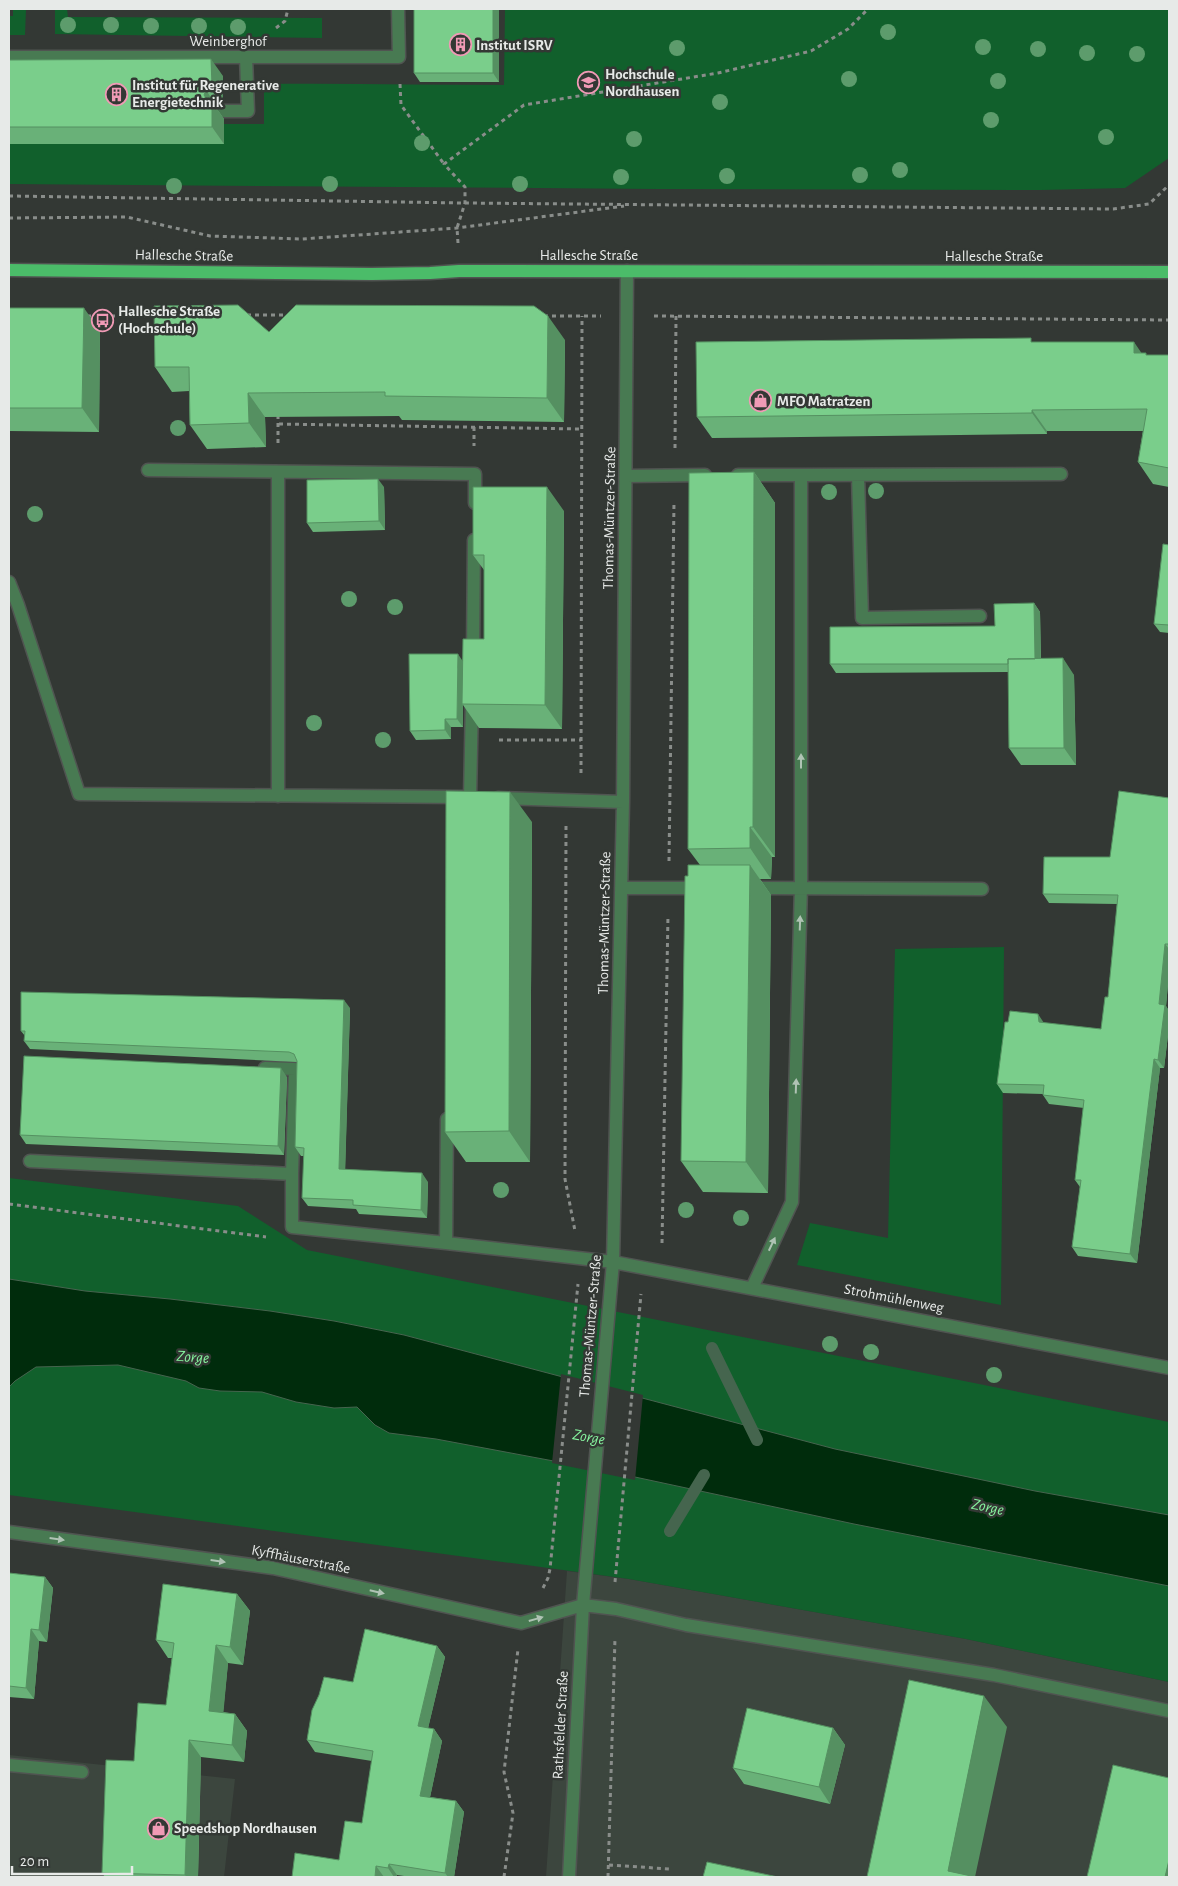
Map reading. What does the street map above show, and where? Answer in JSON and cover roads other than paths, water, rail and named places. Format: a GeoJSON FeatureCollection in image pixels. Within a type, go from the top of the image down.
{"type":"FeatureCollection","features":[{"type":"Feature","properties":{"kind":"main road","name":"Hallesche Straße"},"geometry":{"type":"LineString","coordinates":[[9,270],[372,274],[430,274],[459,270],[1169,272]]}},
{"type":"Feature","properties":{"kind":"street","name":"Weinberghof"},"geometry":{"type":"LineString","coordinates":[[9,57],[399,57],[398,9]]}},
{"type":"Feature","properties":{"kind":"street"},"geometry":{"type":"LineString","coordinates":[[224,111],[248,112],[246,57]]}},
{"type":"Feature","properties":{"kind":"street","name":"Thomas-Müntzer-Straße"},"geometry":{"type":"LineString","coordinates":[[585,1574],[612,1262],[623,802],[627,271]]}},
{"type":"Feature","properties":{"kind":"street"},"geometry":{"type":"LineString","coordinates":[[148,470],[475,474],[472,671]]}},
{"type":"Feature","properties":{"kind":"street"},"geometry":{"type":"LineString","coordinates":[[278,472],[278,796]]}},
{"type":"Feature","properties":{"kind":"street"},"geometry":{"type":"LineString","coordinates":[[858,474],[862,618],[980,616]]}},
{"type":"Feature","properties":{"kind":"street"},"geometry":{"type":"LineString","coordinates":[[626,476],[1062,474]]}},
{"type":"Feature","properties":{"kind":"street"},"geometry":{"type":"LineString","coordinates":[[752,1288],[792,1202],[801,887],[801,475]]}},
{"type":"Feature","properties":{"kind":"street"},"geometry":{"type":"LineString","coordinates":[[9,582],[13,605],[79,794],[278,796],[450,803],[480,798],[623,802]]}},
{"type":"Feature","properties":{"kind":"street"},"geometry":{"type":"LineString","coordinates":[[472,690],[472,740],[480,798]]}},
{"type":"Feature","properties":{"kind":"street"},"geometry":{"type":"LineString","coordinates":[[735,888],[801,887],[982,890]]}},
{"type":"Feature","properties":{"kind":"street"},"geometry":{"type":"LineString","coordinates":[[621,888],[716,888]]}},
{"type":"Feature","properties":{"kind":"street"},"geometry":{"type":"LineString","coordinates":[[30,1161],[292,1174],[295,1069],[256,1067]]}},
{"type":"Feature","properties":{"kind":"street"},"geometry":{"type":"LineString","coordinates":[[446,1243],[447,1105]]}},
{"type":"Feature","properties":{"kind":"street","name":"Strohmühlenweg"},"geometry":{"type":"LineString","coordinates":[[292,1174],[292,1227],[612,1262],[1169,1368]]}},
{"type":"Feature","properties":{"kind":"street","name":"Kyffhäuserstraße"},"geometry":{"type":"LineString","coordinates":[[9,1532],[272,1568],[521,1624],[583,1606]]}},
{"type":"Feature","properties":{"kind":"street","name":"Rathsfelder Straße"},"geometry":{"type":"LineString","coordinates":[[569,1877],[585,1574]]}},
{"type":"Feature","properties":{"kind":"street"},"geometry":{"type":"LineString","coordinates":[[583,1606],[616,1609],[686,1625],[994,1675],[1169,1711]]}},
{"type":"Feature","properties":{"kind":"street"},"geometry":{"type":"LineString","coordinates":[[9,1765],[82,1772]]}},
{"type":"Feature","properties":{"kind":"water","name":"Zorge"},"geometry":{"type":"Polygon","coordinates":[[[9,1279],[85,1291],[270,1311],[404,1335],[835,1449],[1035,1491],[1169,1515],[1169,1586],[854,1524],[607,1471],[436,1439],[389,1433],[375,1425],[357,1407],[334,1408],[296,1402],[262,1392],[220,1391],[199,1388],[186,1381],[118,1365],[36,1367],[9,1387],[9,1279]]]}},
{"type":"Feature","properties":{"kind":"waterway"},"geometry":{"type":"LineString","coordinates":[[712,1348],[757,1440]]}},
{"type":"Feature","properties":{"kind":"waterway"},"geometry":{"type":"LineString","coordinates":[[670,1531],[704,1475]]}},
{"type":"Feature","properties":{"kind":"place","name":"Institut ISRV"},"geometry":{"type":"Point","coordinates":[460,45]}},
{"type":"Feature","properties":{"kind":"place","name":"Hochschule Nordhausen"},"geometry":{"type":"Point","coordinates":[589,83]}},
{"type":"Feature","properties":{"kind":"place","name":"Institut für Regenerative Energietechnik"},"geometry":{"type":"Point","coordinates":[116,94]}},
{"type":"Feature","properties":{"kind":"place","name":"Hallesche Straße (Hochschule)"},"geometry":{"type":"Point","coordinates":[102,320]}},
{"type":"Feature","properties":{"kind":"place","name":"MFO Matratzen"},"geometry":{"type":"Point","coordinates":[761,401]}},
{"type":"Feature","properties":{"kind":"place","name":"Speedshop Nordhausen"},"geometry":{"type":"Point","coordinates":[158,1828]}}]}
